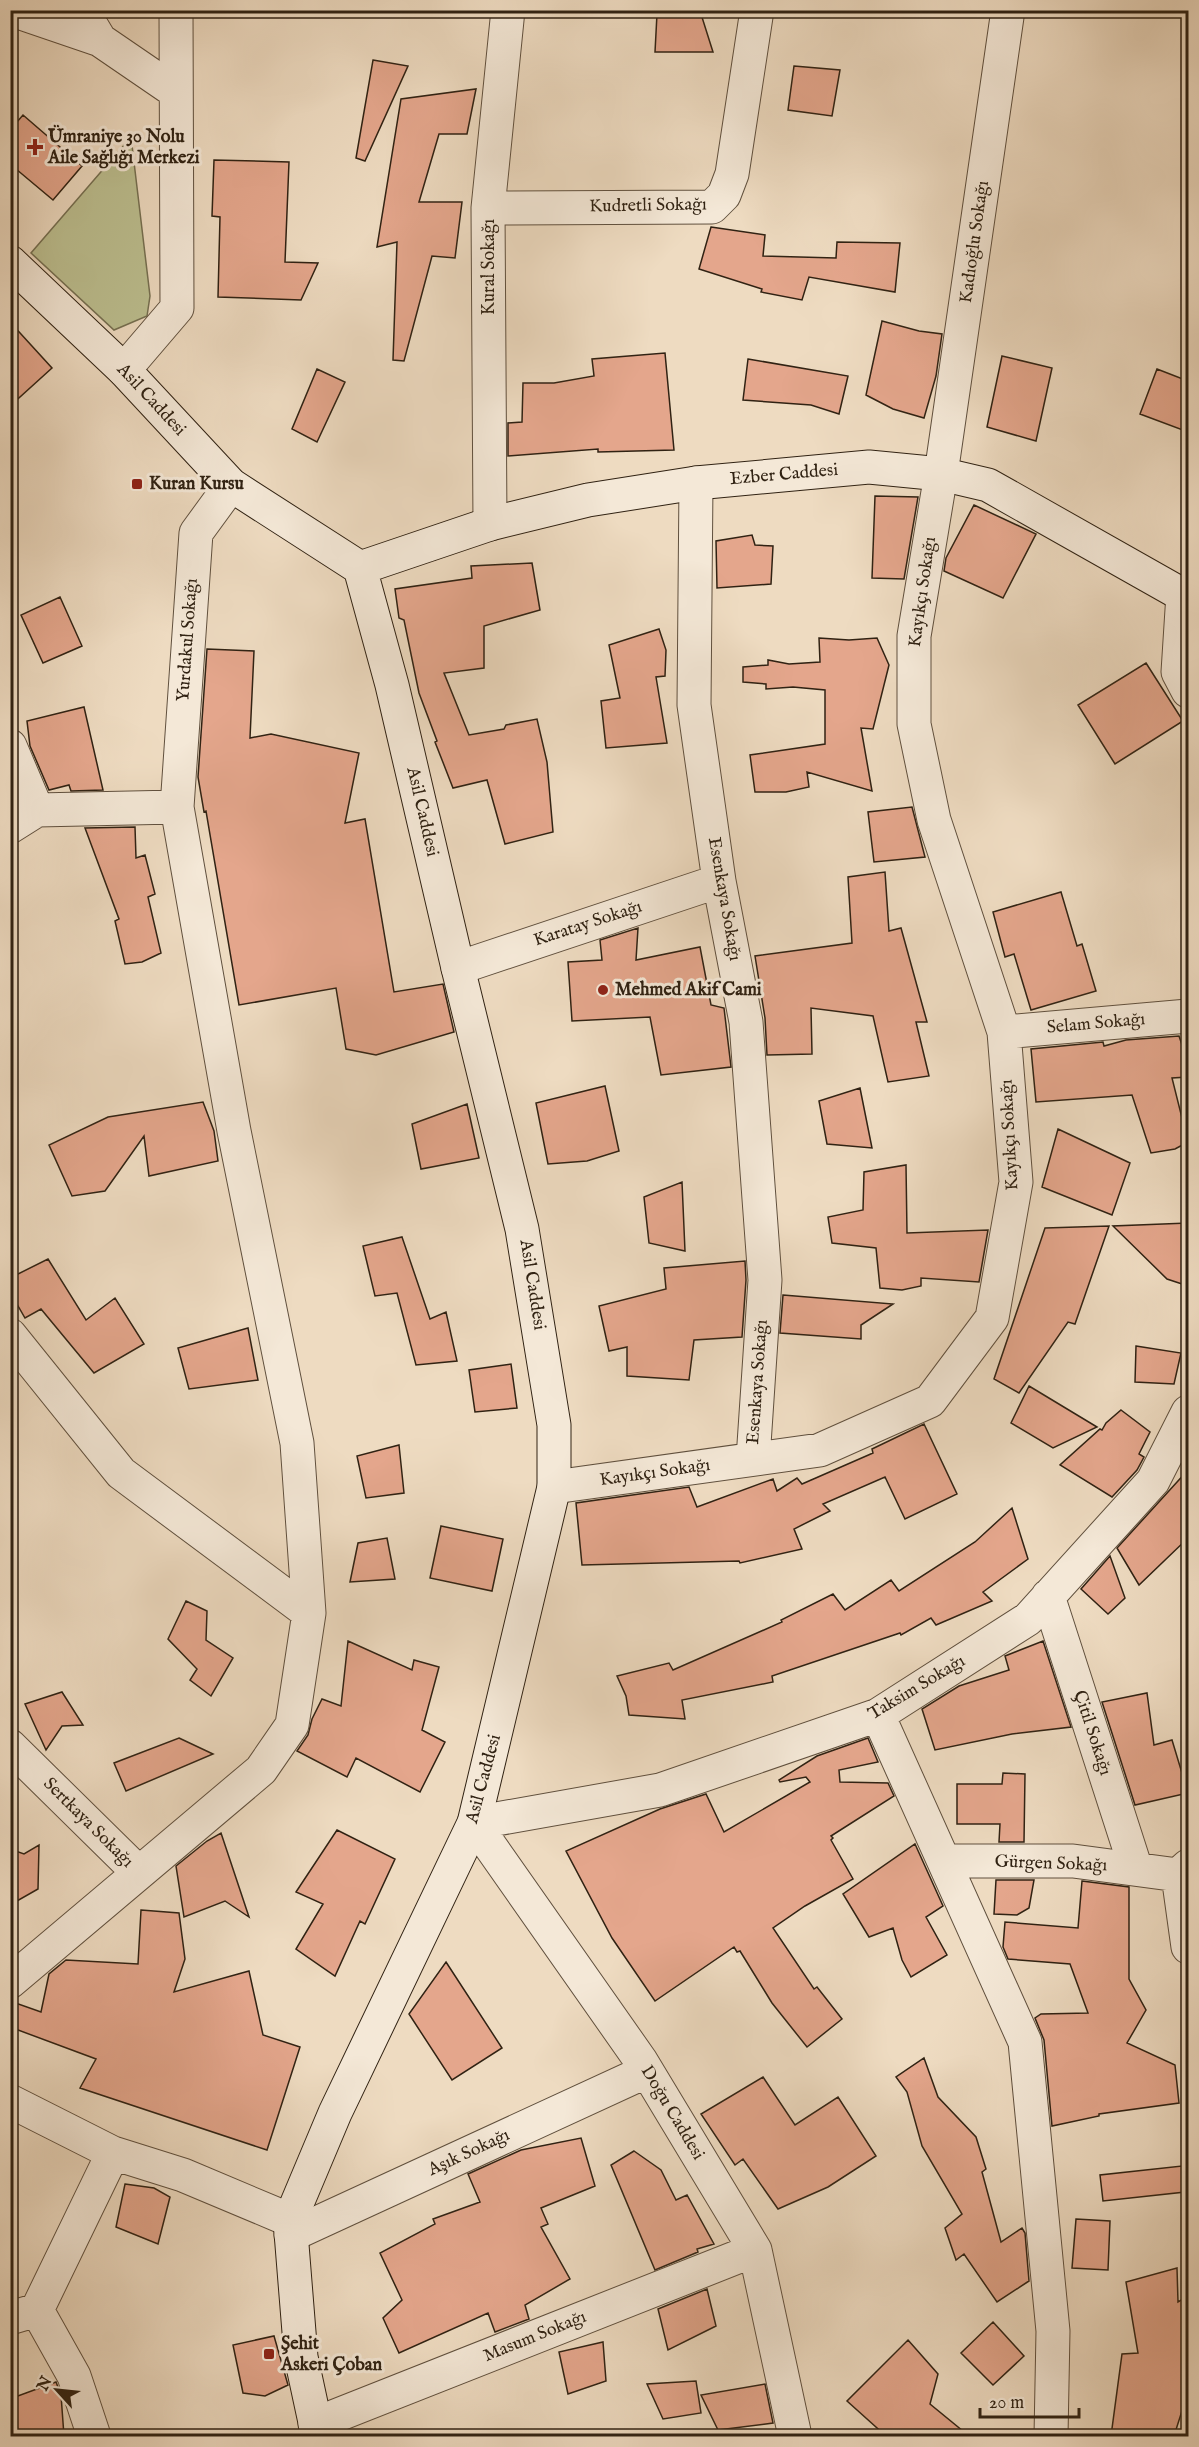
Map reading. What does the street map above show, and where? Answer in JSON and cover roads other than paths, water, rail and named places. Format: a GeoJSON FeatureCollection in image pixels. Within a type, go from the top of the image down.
{"type":"FeatureCollection","features":[{"type":"Feature","properties":{"kind":"street"},"geometry":{"type":"LineString","coordinates":[[12,10],[100,40],[176,92]]}},
{"type":"Feature","properties":{"kind":"street"},"geometry":{"type":"LineString","coordinates":[[82,10],[100,40]]}},
{"type":"Feature","properties":{"kind":"street"},"geometry":{"type":"LineString","coordinates":[[124,370],[177,308],[176,10]]}},
{"type":"Feature","properties":{"kind":"street","name":"Kural Sokağı"},"geometry":{"type":"LineString","coordinates":[[490,524],[488,208],[508,10]]}},
{"type":"Feature","properties":{"kind":"street","name":"Kudretli Sokağı"},"geometry":{"type":"LineString","coordinates":[[488,208],[712,207],[724,195],[732,174],[757,10]]}},
{"type":"Feature","properties":{"kind":"street","name":"Kadıoğlu Sokağı"},"geometry":{"type":"LineString","coordinates":[[941,474],[1008,10]]}},
{"type":"Feature","properties":{"kind":"street","name":"Asil Caddesi"},"geometry":{"type":"LineString","coordinates":[[10,262],[124,370],[231,485],[360,568],[392,685],[522,1229],[554,1425],[554,1487],[474,1823],[335,2112],[290,2228],[301,2357],[317,2430]]}},
{"type":"Feature","properties":{"kind":"street","name":"Ezber Caddesi"},"geometry":{"type":"LineString","coordinates":[[360,568],[490,524],[588,500],[696,483],[869,467],[941,474],[988,485],[1186,596]]}},
{"type":"Feature","properties":{"kind":"street","name":"Kayıkçı Sokağı"},"geometry":{"type":"LineString","coordinates":[[554,1487],[820,1450],[930,1401],[992,1318],[1016,1182],[1004,1032],[934,820],[914,724],[914,636],[941,474]]}},
{"type":"Feature","properties":{"kind":"street","name":"Esenkaya Sokağı"},"geometry":{"type":"LineString","coordinates":[[696,483],[694,705],[719,881],[746,1022],[765,1280],[753,1459]]}},
{"type":"Feature","properties":{"kind":"street","name":"Yurdakul Sokağı"},"geometry":{"type":"LineString","coordinates":[[10,1982],[261,1770],[292,1725],[309,1613],[297,1443],[234,1131],[177,807],[196,533],[231,485]]}},
{"type":"Feature","properties":{"kind":"street"},"geometry":{"type":"LineString","coordinates":[[1186,596],[1178,672],[1188,691]]}},
{"type":"Feature","properties":{"kind":"street"},"geometry":{"type":"LineString","coordinates":[[10,746],[24,819],[177,807]]}},
{"type":"Feature","properties":{"kind":"street","name":"Karatay Sokağı"},"geometry":{"type":"LineString","coordinates":[[458,968],[719,881]]}},
{"type":"Feature","properties":{"kind":"street","name":"Selam Sokağı"},"geometry":{"type":"LineString","coordinates":[[1004,1032],[1188,1016]]}},
{"type":"Feature","properties":{"kind":"street"},"geometry":{"type":"LineString","coordinates":[[10,1335],[121,1473],[309,1613]]}},
{"type":"Feature","properties":{"kind":"street","name":"Taksim Sokağı"},"geometry":{"type":"LineString","coordinates":[[474,1823],[660,1790],[879,1714],[1028,1619],[1153,1481],[1188,1412]]}},
{"type":"Feature","properties":{"kind":"street","name":"Çitil Sokağı"},"geometry":{"type":"LineString","coordinates":[[1048,1596],[1136,1869]]}},
{"type":"Feature","properties":{"kind":"street"},"geometry":{"type":"LineString","coordinates":[[879,1714],[1025,2042],[1053,2331],[1051,2436]]}},
{"type":"Feature","properties":{"kind":"street","name":"Sertkaya Sokağı"},"geometry":{"type":"LineString","coordinates":[[10,1746],[139,1873]]}},
{"type":"Feature","properties":{"kind":"street","name":"Doğu Caddesi"},"geometry":{"type":"LineString","coordinates":[[474,1823],[647,2071],[755,2250],[795,2436]]}},
{"type":"Feature","properties":{"kind":"street","name":"Gürgen Sokağı"},"geometry":{"type":"LineString","coordinates":[[946,1861],[1073,1861],[1136,1869],[1183,1870]]}},
{"type":"Feature","properties":{"kind":"street"},"geometry":{"type":"LineString","coordinates":[[1183,1870],[1188,1947]]}},
{"type":"Feature","properties":{"kind":"street","name":"Aşık Sokağı"},"geometry":{"type":"LineString","coordinates":[[290,2228],[647,2071]]}},
{"type":"Feature","properties":{"kind":"street"},"geometry":{"type":"LineString","coordinates":[[10,2101],[113,2153],[183,2175],[290,2228]]}},
{"type":"Feature","properties":{"kind":"street"},"geometry":{"type":"LineString","coordinates":[[94,2436],[74,2376],[24,2314],[113,2153]]}},
{"type":"Feature","properties":{"kind":"street","name":"Masum Sokağı"},"geometry":{"type":"LineString","coordinates":[[317,2430],[755,2250]]}},
{"type":"Feature","properties":{"kind":"place","name":"Ümraniye 30 Nolu Aile Sağlığı Merkezi"},"geometry":{"type":"Point","coordinates":[35,147]}},
{"type":"Feature","properties":{"kind":"place","name":"Kuran Kursu"},"geometry":{"type":"Point","coordinates":[137,484]}},
{"type":"Feature","properties":{"kind":"place","name":"Mehmed Akif Cami"},"geometry":{"type":"Point","coordinates":[603,990]}},
{"type":"Feature","properties":{"kind":"place","name":"Şehit Askeri Çoban"},"geometry":{"type":"Point","coordinates":[269,2354]}}]}
